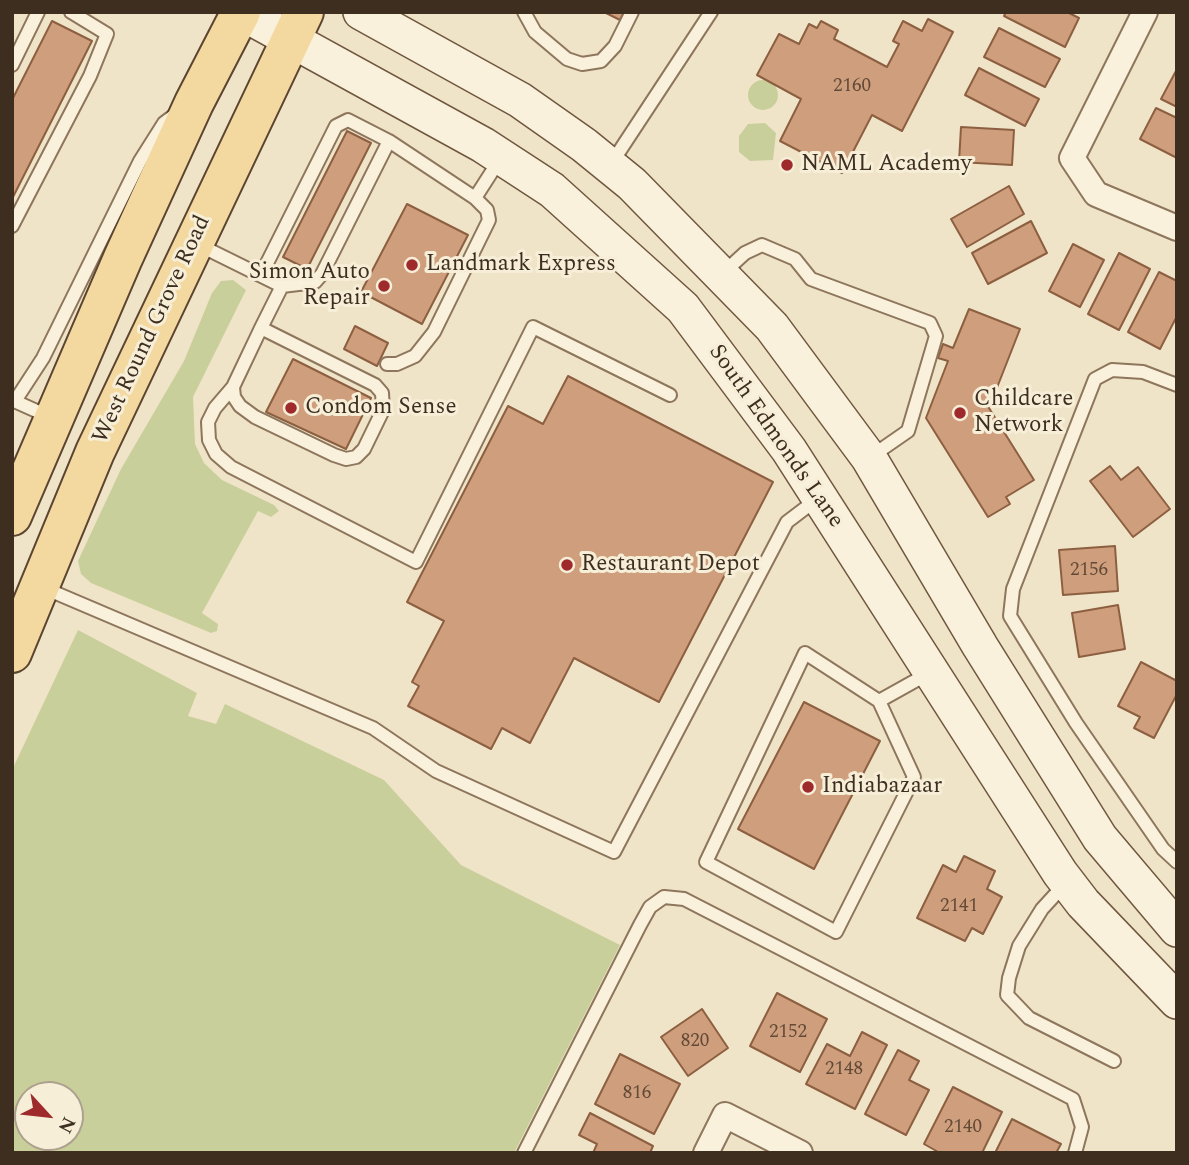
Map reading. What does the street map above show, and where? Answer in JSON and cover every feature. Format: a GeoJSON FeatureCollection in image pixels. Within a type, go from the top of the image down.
{"type":"FeatureCollection","features":[{"type":"Feature","properties":{"kind":"main road"},"geometry":{"type":"LineString","coordinates":[[12,516],[194,103],[241,12]]}},
{"type":"Feature","properties":{"kind":"main road","name":"South Edmonds Lane"},"geometry":{"type":"LineString","coordinates":[[241,12],[297,25],[552,190],[683,308],[789,450],[1067,882],[1177,1001]]}},
{"type":"Feature","properties":{"kind":"main road"},"geometry":{"type":"LineString","coordinates":[[361,12],[520,100],[610,166],[632,184],[772,327],[869,458],[980,646],[1100,838],[1177,929]]}},
{"type":"Feature","properties":{"kind":"main road","name":"West Round Grove Road"},"geometry":{"type":"LineString","coordinates":[[12,653],[95,452],[297,25]]}},
{"type":"Feature","properties":{"kind":"main road"},"geometry":{"type":"LineString","coordinates":[[683,308],[722,274]]}},
{"type":"Feature","properties":{"kind":"main road"},"geometry":{"type":"LineString","coordinates":[[931,672],[980,646]]}},
{"type":"Feature","properties":{"kind":"street"},"geometry":{"type":"LineString","coordinates":[[1145,12],[1072,158],[1096,194],[1177,228]]}},
{"type":"Feature","properties":{"kind":"street"},"geometry":{"type":"LineString","coordinates":[[706,1153],[725,1115],[800,1153]]}},
{"type":"Feature","properties":{"kind":"lane"},"geometry":{"type":"LineString","coordinates":[[12,65],[38,12]]}},
{"type":"Feature","properties":{"kind":"lane"},"geometry":{"type":"LineString","coordinates":[[12,226],[90,76],[107,34],[71,12]]}},
{"type":"Feature","properties":{"kind":"lane"},"geometry":{"type":"LineString","coordinates":[[524,12],[535,32],[567,59],[582,64],[601,61],[615,46],[632,12]]}},
{"type":"Feature","properties":{"kind":"lane"},"geometry":{"type":"LineString","coordinates":[[610,166],[711,12]]}},
{"type":"Feature","properties":{"kind":"lane"},"geometry":{"type":"LineString","coordinates":[[54,419],[13,400],[43,358],[140,161],[163,122],[194,103]]}},
{"type":"Feature","properties":{"kind":"lane"},"geometry":{"type":"LineString","coordinates":[[261,275],[336,126],[348,120],[389,141],[475,198],[487,210],[489,220],[434,332],[415,356],[397,364],[387,364]]}},
{"type":"Feature","properties":{"kind":"lane"},"geometry":{"type":"LineString","coordinates":[[194,242],[282,286],[315,282],[322,274],[389,141]]}},
{"type":"Feature","properties":{"kind":"lane"},"geometry":{"type":"LineString","coordinates":[[475,198],[501,158]]}},
{"type":"Feature","properties":{"kind":"lane"},"geometry":{"type":"LineString","coordinates":[[722,274],[745,253],[762,245],[794,259],[811,279],[930,323],[936,336],[908,431],[869,458]]}},
{"type":"Feature","properties":{"kind":"lane"},"geometry":{"type":"LineString","coordinates":[[282,286],[233,387],[215,408],[208,422],[209,440],[216,454],[230,467],[416,562],[533,327],[670,395]]}},
{"type":"Feature","properties":{"kind":"lane"},"geometry":{"type":"LineString","coordinates":[[233,387],[234,397],[240,406],[255,417],[334,455],[346,459],[356,457],[368,442],[383,410],[382,393],[375,385],[261,328]]}},
{"type":"Feature","properties":{"kind":"lane"},"geometry":{"type":"LineString","coordinates":[[1177,385],[1143,372],[1112,370],[1094,379],[1013,589],[1010,616],[1076,723],[1163,849],[1177,862]]}},
{"type":"Feature","properties":{"kind":"lane"},"geometry":{"type":"LineString","coordinates":[[40,587],[373,728],[436,771],[614,852],[787,522],[820,498]]}},
{"type":"Feature","properties":{"kind":"lane"},"geometry":{"type":"LineString","coordinates":[[805,653],[879,701],[914,777],[836,932],[706,862],[805,653]]}},
{"type":"Feature","properties":{"kind":"lane"},"geometry":{"type":"LineString","coordinates":[[879,701],[931,672]]}},
{"type":"Feature","properties":{"kind":"lane"},"geometry":{"type":"LineString","coordinates":[[1067,882],[1042,909],[1019,946],[1009,978],[1007,995],[1029,1018],[1114,1061]]}},
{"type":"Feature","properties":{"kind":"lane"},"geometry":{"type":"LineString","coordinates":[[524,1153],[650,906],[664,897],[684,898],[1073,1099],[1082,1127],[1074,1153]]}},
{"type":"Feature","properties":{"kind":"green space"},"geometry":{"type":"Polygon","coordinates":[[[763,80],[774,84],[778,95],[774,106],[763,110],[752,106],[748,95],[752,84],[763,80]]]}},
{"type":"Feature","properties":{"kind":"green space"},"geometry":{"type":"Polygon","coordinates":[[[765,123],[776,133],[773,160],[750,161],[739,152],[739,136],[748,124],[765,123]]]}},
{"type":"Feature","properties":{"kind":"green space"},"geometry":{"type":"Polygon","coordinates":[[[233,280],[246,290],[193,397],[195,444],[204,463],[222,480],[274,505],[279,511],[271,517],[258,511],[202,613],[218,624],[217,631],[211,633],[91,583],[81,574],[78,561],[121,469],[184,361],[212,293],[221,281],[233,280]]]}},
{"type":"Feature","properties":{"kind":"green space"},"geometry":{"type":"Polygon","coordinates":[[[78,630],[197,693],[188,716],[216,724],[225,704],[384,780],[461,865],[620,945],[514,1153],[12,1153],[12,770],[78,630]]]}},
{"type":"Feature","properties":{"kind":"building"},"geometry":{"type":"Polygon","coordinates":[[[604,12],[624,12],[620,20],[604,12]]]}},
{"type":"Feature","properties":{"kind":"building"},"geometry":{"type":"Polygon","coordinates":[[[1006,12],[1067,12],[1079,18],[1065,47],[1004,16],[1006,12]]]}},
{"type":"Feature","properties":{"kind":"building"},"geometry":{"type":"Polygon","coordinates":[[[928,19],[953,32],[902,131],[872,115],[842,173],[780,141],[801,99],[757,75],[779,34],[799,44],[809,24],[817,28],[821,21],[838,30],[834,39],[887,67],[899,44],[893,41],[903,21],[922,31],[928,19]]]}},
{"type":"Feature","properties":{"kind":"building"},"geometry":{"type":"Polygon","coordinates":[[[52,21],[92,41],[12,199],[12,100],[52,21]]]}},
{"type":"Feature","properties":{"kind":"building"},"geometry":{"type":"Polygon","coordinates":[[[999,28],[1060,59],[1045,87],[984,57],[999,28]]]}},
{"type":"Feature","properties":{"kind":"building"},"geometry":{"type":"Polygon","coordinates":[[[979,68],[1039,99],[1025,126],[965,95],[979,68]]]}},
{"type":"Feature","properties":{"kind":"building"},"geometry":{"type":"Polygon","coordinates":[[[1177,69],[1177,107],[1161,99],[1177,69]]]}},
{"type":"Feature","properties":{"kind":"building"},"geometry":{"type":"Polygon","coordinates":[[[1156,108],[1177,118],[1177,158],[1140,139],[1156,108]]]}},
{"type":"Feature","properties":{"kind":"building"},"geometry":{"type":"Polygon","coordinates":[[[961,127],[1014,130],[1012,165],[959,162],[961,127]]]}},
{"type":"Feature","properties":{"kind":"building"},"geometry":{"type":"Polygon","coordinates":[[[347,131],[371,143],[307,269],[283,257],[347,131]]]}},
{"type":"Feature","properties":{"kind":"building"},"geometry":{"type":"Polygon","coordinates":[[[1009,186],[1024,214],[967,247],[951,219],[1009,186]]]}},
{"type":"Feature","properties":{"kind":"building"},"geometry":{"type":"Polygon","coordinates":[[[407,204],[468,235],[422,324],[361,292],[407,204]]]}},
{"type":"Feature","properties":{"kind":"building"},"geometry":{"type":"Polygon","coordinates":[[[1031,221],[1047,253],[988,284],[972,253],[1031,221]]]}},
{"type":"Feature","properties":{"kind":"building"},"geometry":{"type":"Polygon","coordinates":[[[1073,244],[1104,260],[1080,307],[1049,291],[1073,244]]]}},
{"type":"Feature","properties":{"kind":"building"},"geometry":{"type":"Polygon","coordinates":[[[1119,253],[1150,269],[1119,330],[1088,314],[1119,253]]]}},
{"type":"Feature","properties":{"kind":"building"},"geometry":{"type":"Polygon","coordinates":[[[1159,272],[1177,281],[1177,316],[1160,349],[1128,332],[1159,272]]]}},
{"type":"Feature","properties":{"kind":"building","name":"Childcare Network"},"geometry":{"type":"Polygon","coordinates":[[[969,309],[1020,329],[989,408],[1034,480],[1006,497],[1010,504],[988,517],[926,418],[948,361],[938,358],[943,344],[953,348],[969,309]]]}},
{"type":"Feature","properties":{"kind":"building"},"geometry":{"type":"Polygon","coordinates":[[[355,326],[388,343],[377,366],[344,349],[355,326]]]}},
{"type":"Feature","properties":{"kind":"building"},"geometry":{"type":"Polygon","coordinates":[[[293,359],[371,398],[346,449],[266,412],[293,359]]]}},
{"type":"Feature","properties":{"kind":"building"},"geometry":{"type":"Polygon","coordinates":[[[568,376],[773,482],[659,702],[574,658],[530,743],[502,728],[491,749],[408,706],[419,686],[412,682],[444,621],[407,602],[508,406],[543,424],[568,376]]]}},
{"type":"Feature","properties":{"kind":"building"},"geometry":{"type":"Polygon","coordinates":[[[1110,466],[1121,480],[1138,467],[1170,509],[1133,537],[1090,481],[1110,466]]]}},
{"type":"Feature","properties":{"kind":"building"},"geometry":{"type":"Polygon","coordinates":[[[1115,546],[1118,591],[1063,595],[1059,550],[1115,546]]]}},
{"type":"Feature","properties":{"kind":"building"},"geometry":{"type":"Polygon","coordinates":[[[1118,605],[1125,649],[1079,657],[1072,613],[1118,605]]]}},
{"type":"Feature","properties":{"kind":"building"},"geometry":{"type":"Polygon","coordinates":[[[1141,662],[1177,681],[1177,694],[1154,738],[1134,728],[1140,717],[1118,706],[1141,662]]]}},
{"type":"Feature","properties":{"kind":"building"},"geometry":{"type":"Polygon","coordinates":[[[804,702],[880,741],[814,869],[738,829],[804,702]]]}},
{"type":"Feature","properties":{"kind":"building"},"geometry":{"type":"Polygon","coordinates":[[[964,856],[995,871],[987,889],[1002,897],[983,934],[972,928],[965,941],[917,918],[943,865],[956,872],[964,856]]]}},
{"type":"Feature","properties":{"kind":"building"},"geometry":{"type":"Polygon","coordinates":[[[777,993],[827,1019],[800,1072],[750,1046],[777,993]]]}},
{"type":"Feature","properties":{"kind":"building"},"geometry":{"type":"Polygon","coordinates":[[[702,1009],[728,1048],[688,1076],[661,1037],[702,1009]]]}},
{"type":"Feature","properties":{"kind":"building"},"geometry":{"type":"Polygon","coordinates":[[[862,1032],[887,1045],[855,1109],[806,1084],[827,1044],[850,1056],[862,1032]]]}},
{"type":"Feature","properties":{"kind":"building"},"geometry":{"type":"Polygon","coordinates":[[[898,1050],[919,1061],[909,1080],[929,1090],[906,1135],[865,1114],[898,1050]]]}},
{"type":"Feature","properties":{"kind":"building"},"geometry":{"type":"Polygon","coordinates":[[[620,1054],[680,1084],[654,1134],[595,1104],[620,1054]]]}},
{"type":"Feature","properties":{"kind":"building"},"geometry":{"type":"Polygon","coordinates":[[[953,1087],[1002,1112],[982,1153],[940,1153],[924,1144],[953,1087]]]}},
{"type":"Feature","properties":{"kind":"building"},"geometry":{"type":"Polygon","coordinates":[[[590,1113],[653,1146],[650,1153],[593,1153],[597,1144],[579,1135],[590,1113]]]}},
{"type":"Feature","properties":{"kind":"building"},"geometry":{"type":"Polygon","coordinates":[[[1012,1119],[1061,1144],[1056,1153],[995,1153],[1012,1119]]]}},
{"type":"Feature","properties":{"kind":"place","name":"NAML Academy"},"geometry":{"type":"Point","coordinates":[787,165]}},
{"type":"Feature","properties":{"kind":"place","name":"Landmark Express"},"geometry":{"type":"Point","coordinates":[412,265]}},
{"type":"Feature","properties":{"kind":"place","name":"Simon Auto Repair"},"geometry":{"type":"Point","coordinates":[384,286]}},
{"type":"Feature","properties":{"kind":"place","name":"Condom Sense"},"geometry":{"type":"Point","coordinates":[291,408]}},
{"type":"Feature","properties":{"kind":"place","name":"Childcare Network"},"geometry":{"type":"Point","coordinates":[960,413]}},
{"type":"Feature","properties":{"kind":"place","name":"Restaurant Depot"},"geometry":{"type":"Point","coordinates":[567,565]}},
{"type":"Feature","properties":{"kind":"place","name":"Indiabazaar"},"geometry":{"type":"Point","coordinates":[808,787]}}]}
